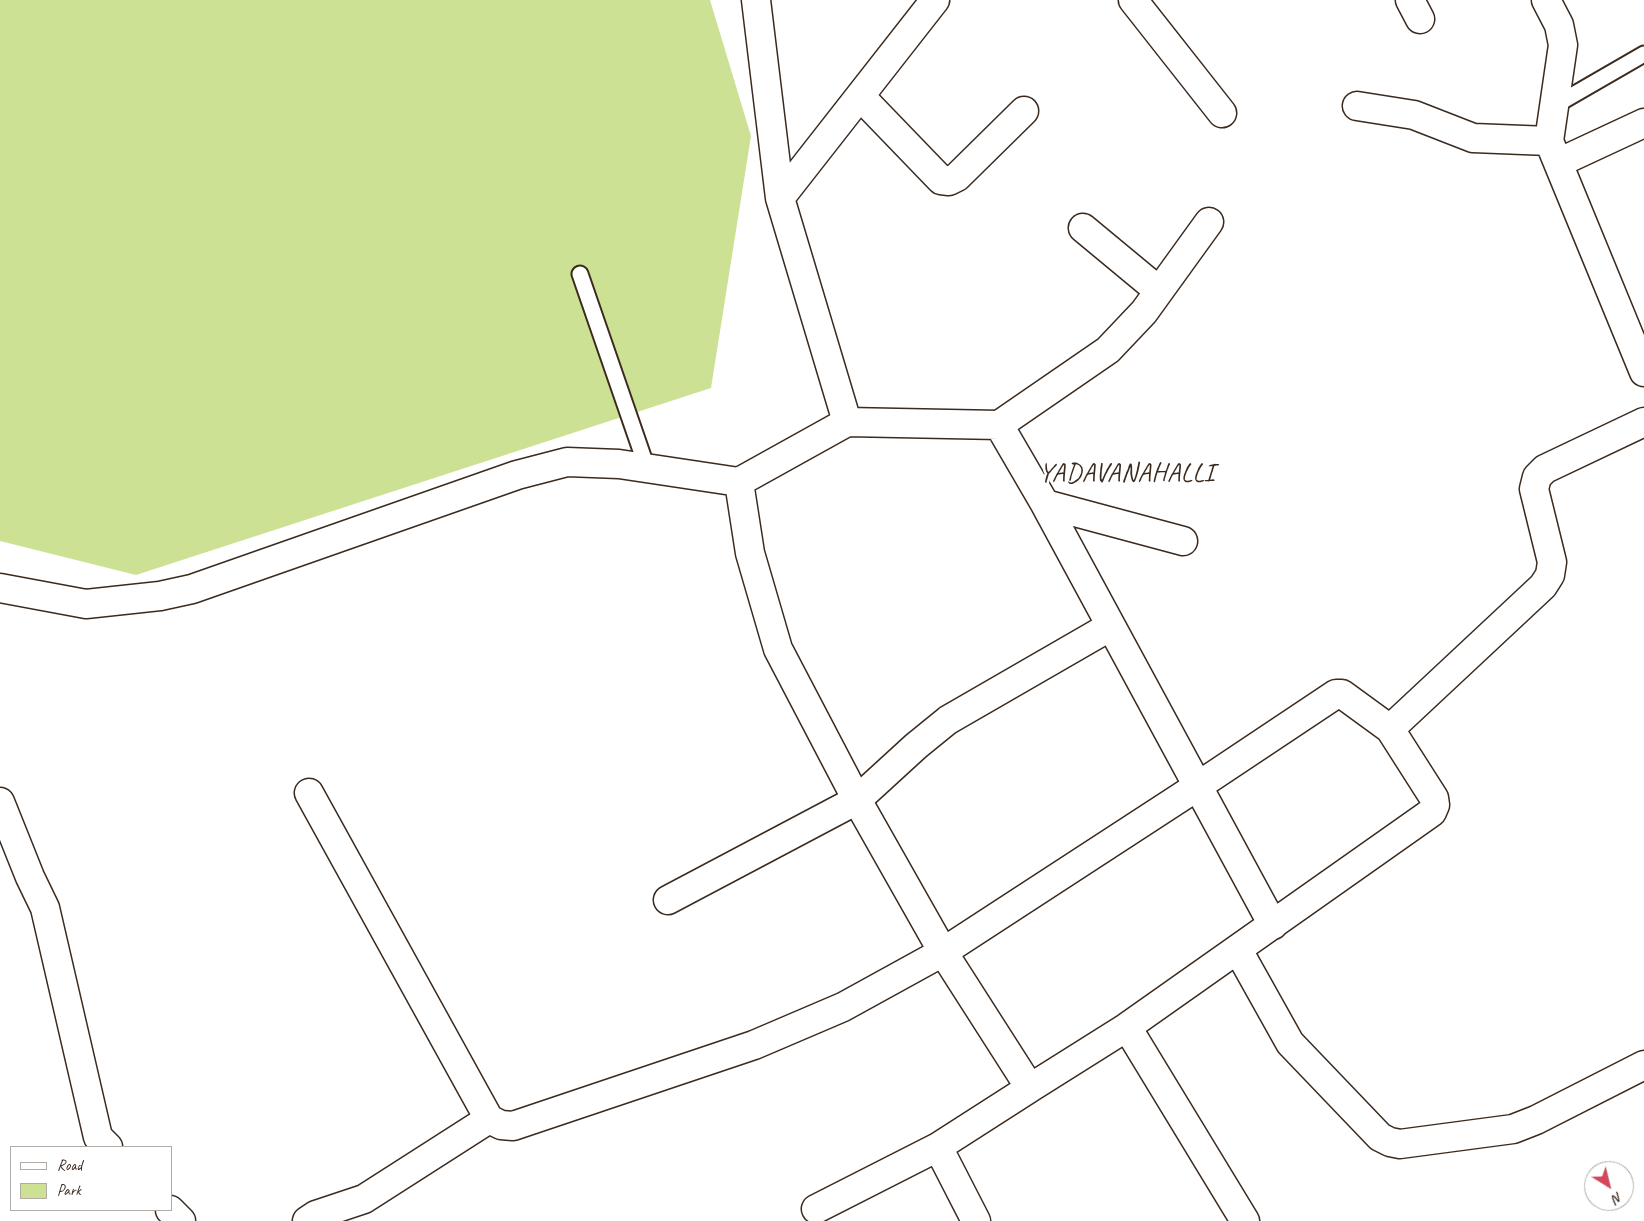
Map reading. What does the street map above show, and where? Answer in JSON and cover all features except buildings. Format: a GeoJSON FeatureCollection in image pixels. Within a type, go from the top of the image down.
{"type":"FeatureCollection","features":[{"type":"Feature","properties":{"kind":"street"},"geometry":{"type":"LineString","coordinates":[[756,0],[780,198],[847,422]]}},
{"type":"Feature","properties":{"kind":"street"},"geometry":{"type":"LineString","coordinates":[[780,198],[935,0]]}},
{"type":"Feature","properties":{"kind":"street"},"geometry":{"type":"LineString","coordinates":[[1546,0],[1559,25],[1563,45],[1554,106],[1554,152],[1635,325],[1644,372]]}},
{"type":"Feature","properties":{"kind":"street"},"geometry":{"type":"LineString","coordinates":[[1140,3],[1222,113]]}},
{"type":"Feature","properties":{"kind":"street"},"geometry":{"type":"LineString","coordinates":[[860,96],[941,180],[957,177],[1024,111]]}},
{"type":"Feature","properties":{"kind":"street"},"geometry":{"type":"LineString","coordinates":[[1357,106],[1414,115],[1473,138],[1554,152],[1644,123]]}},
{"type":"Feature","properties":{"kind":"street"},"geometry":{"type":"LineString","coordinates":[[0,588],[86,604],[160,596],[192,589],[517,474],[567,462],[619,464],[739,482],[847,422],[999,425],[1108,350],[1144,312],[1209,222]]}},
{"type":"Feature","properties":{"kind":"street"},"geometry":{"type":"LineString","coordinates":[[1083,228],[1159,291]]}},
{"type":"Feature","properties":{"kind":"street"},"geometry":{"type":"LineString","coordinates":[[1390,729],[1543,586],[1550,575],[1552,562],[1534,489],[1537,477],[1545,468],[1644,422]]}},
{"type":"Feature","properties":{"kind":"street"},"geometry":{"type":"LineString","coordinates":[[999,425],[1046,504],[1273,925]]}},
{"type":"Feature","properties":{"kind":"street"},"geometry":{"type":"LineString","coordinates":[[739,482],[750,553],[778,649],[857,800],[943,952],[1030,1088]]}},
{"type":"Feature","properties":{"kind":"street"},"geometry":{"type":"LineString","coordinates":[[1046,504],[1183,541]]}},
{"type":"Feature","properties":{"kind":"street"},"geometry":{"type":"LineString","coordinates":[[668,900],[857,800],[916,746],[948,720],[1111,626]]}},
{"type":"Feature","properties":{"kind":"street"},"geometry":{"type":"LineString","coordinates":[[309,793],[489,1119],[501,1125],[513,1126],[754,1045],[843,1007],[943,952],[1336,694],[1342,694],[1390,729],[1434,798],[1435,805],[1432,812],[1128,1027],[938,1146],[816,1210]]}},
{"type":"Feature","properties":{"kind":"street"},"geometry":{"type":"LineString","coordinates":[[0,802],[30,877],[45,908],[98,1137],[107,1146]]}},
{"type":"Feature","properties":{"kind":"street"},"geometry":{"type":"LineString","coordinates":[[1238,950],[1290,1043],[1380,1137],[1390,1142],[1400,1144],[1513,1129],[1536,1120],[1644,1065]]}},
{"type":"Feature","properties":{"kind":"street"},"geometry":{"type":"LineString","coordinates":[[1128,1027],[1245,1221]]}},
{"type":"Feature","properties":{"kind":"street"},"geometry":{"type":"LineString","coordinates":[[307,1221],[316,1215],[364,1199],[489,1119]]}},
{"type":"Feature","properties":{"kind":"street"},"geometry":{"type":"LineString","coordinates":[[938,1146],[976,1221]]}},
{"type":"Feature","properties":{"kind":"street"},"geometry":{"type":"LineString","coordinates":[[171,1211],[181,1221]]}},
{"type":"Feature","properties":{"kind":"lane"},"geometry":{"type":"LineString","coordinates":[[1554,106],[1644,54]]}},
{"type":"Feature","properties":{"kind":"lane"},"geometry":{"type":"LineString","coordinates":[[580,274],[647,468]]}},
{"type":"Feature","properties":{"kind":"green space"},"geometry":{"type":"Polygon","coordinates":[[[0,0],[710,0],[751,136],[711,388],[136,575],[0,541],[0,0]]]}},
{"type":"Feature","properties":{"kind":"district","name":"YADAVANAHALLI"},"geometry":{"type":"Point","coordinates":[1127,474]}}]}
